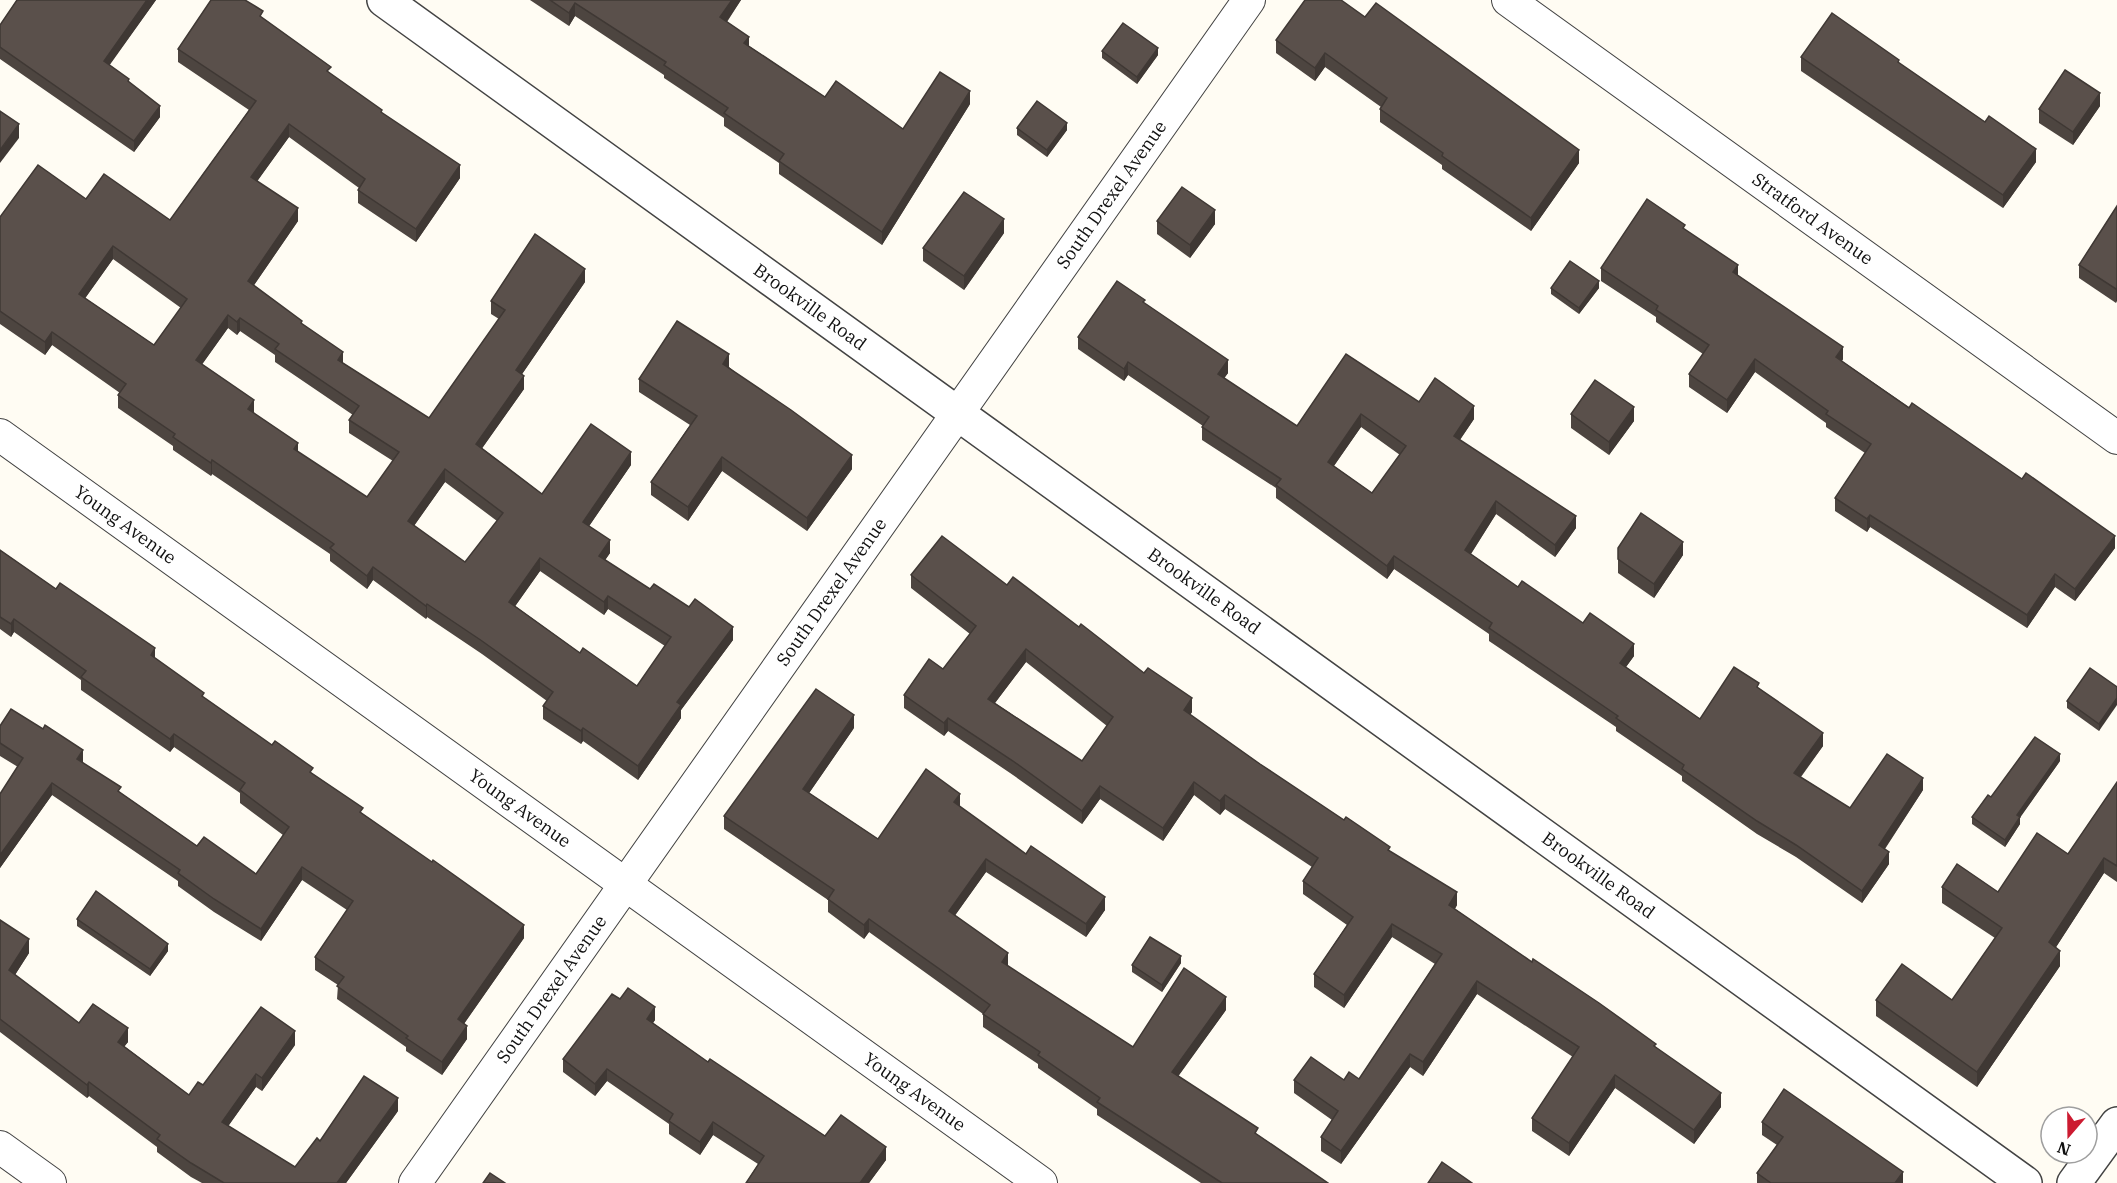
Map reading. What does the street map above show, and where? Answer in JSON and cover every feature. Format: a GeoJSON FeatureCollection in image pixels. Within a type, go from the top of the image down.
{"type":"FeatureCollection","features":[{"type":"Feature","properties":{"kind":"street","name":"Brookville Road"},"geometry":{"type":"LineString","coordinates":[[384,0],[2025,1183]]}},
{"type":"Feature","properties":{"kind":"street","name":"South Drexel Avenue"},"geometry":{"type":"LineString","coordinates":[[415,1183],[1249,0]]}},
{"type":"Feature","properties":{"kind":"street","name":"Stratford Avenue"},"geometry":{"type":"LineString","coordinates":[[1508,0],[2117,438]]}},
{"type":"Feature","properties":{"kind":"street","name":"Young Avenue"},"geometry":{"type":"LineString","coordinates":[[0,435],[1041,1183]]}},
{"type":"Feature","properties":{"kind":"street"},"geometry":{"type":"LineString","coordinates":[[2074,1183],[2117,1124]]}},
{"type":"Feature","properties":{"kind":"street"},"geometry":{"type":"LineString","coordinates":[[0,1147],[50,1183]]}},
{"type":"Feature","properties":{"kind":"building"},"geometry":{"type":"Polygon","coordinates":[[[17,0],[147,0],[104,61],[160,106],[134,141],[0,47],[0,25],[17,0]]]}},
{"type":"Feature","properties":{"kind":"building"},"geometry":{"type":"Polygon","coordinates":[[[211,0],[245,0],[263,11],[260,16],[331,67],[327,71],[382,110],[381,112],[460,165],[416,229],[358,190],[365,179],[289,124],[251,177],[298,208],[248,281],[302,321],[301,323],[343,352],[338,360],[429,418],[505,310],[491,301],[535,234],[585,269],[516,370],[524,376],[476,444],[542,494],[591,424],[631,452],[583,522],[610,540],[599,556],[650,589],[654,584],[689,607],[695,599],[733,627],[677,702],[681,705],[638,766],[583,728],[581,731],[543,706],[553,692],[482,641],[427,604],[426,606],[373,567],[367,576],[330,548],[334,544],[212,460],[211,463],[173,437],[175,434],[118,395],[126,384],[52,332],[45,342],[0,311],[0,217],[38,165],[86,199],[104,174],[170,220],[256,101],[178,49],[211,0]],[[113,246],[79,294],[154,345],[187,299],[113,246]],[[228,315],[196,360],[254,400],[248,409],[298,443],[294,449],[367,497],[399,452],[349,420],[359,406],[275,349],[279,344],[240,318],[237,322],[228,315]],[[445,469],[408,521],[465,562],[503,513],[445,469]],[[540,558],[509,602],[580,653],[583,648],[637,686],[671,637],[608,596],[604,602],[540,558]]]}},
{"type":"Feature","properties":{"kind":"building"},"geometry":{"type":"Polygon","coordinates":[[[550,0],[732,0],[720,17],[749,37],[744,43],[825,97],[836,81],[903,129],[940,72],[970,91],[882,232],[779,161],[784,154],[724,113],[728,108],[664,65],[666,62],[575,3],[569,13],[550,0]]]}},
{"type":"Feature","properties":{"kind":"building"},"geometry":{"type":"Polygon","coordinates":[[[1305,0],[1341,0],[1365,17],[1376,3],[1579,150],[1531,218],[1442,156],[1443,153],[1380,109],[1387,98],[1325,53],[1315,68],[1276,40],[1305,0]]]}},
{"type":"Feature","properties":{"kind":"building"},"geometry":{"type":"Polygon","coordinates":[[[1832,13],[1985,122],[1989,116],[2036,149],[2003,195],[1801,57],[1832,13]]]}},
{"type":"Feature","properties":{"kind":"building"},"geometry":{"type":"Polygon","coordinates":[[[1123,23],[1158,48],[1137,77],[1102,51],[1123,23]]]}},
{"type":"Feature","properties":{"kind":"building"},"geometry":{"type":"Polygon","coordinates":[[[2065,70],[2100,93],[2073,132],[2039,109],[2065,70]]]}},
{"type":"Feature","properties":{"kind":"building"},"geometry":{"type":"Polygon","coordinates":[[[1037,101],[1067,123],[1047,150],[1017,128],[1037,101]]]}},
{"type":"Feature","properties":{"kind":"building"},"geometry":{"type":"Polygon","coordinates":[[[0,111],[19,124],[0,150],[0,111]]]}},
{"type":"Feature","properties":{"kind":"building"},"geometry":{"type":"Polygon","coordinates":[[[1182,187],[1215,210],[1190,245],[1157,221],[1182,187]]]}},
{"type":"Feature","properties":{"kind":"building"},"geometry":{"type":"Polygon","coordinates":[[[964,192],[1004,219],[964,276],[923,248],[964,192]]]}},
{"type":"Feature","properties":{"kind":"building"},"geometry":{"type":"Polygon","coordinates":[[[1647,199],[1685,225],[1683,228],[1738,265],[1733,272],[1843,347],[1836,357],[1909,408],[1912,403],[2022,479],[2026,473],[2115,536],[2075,589],[2055,574],[2027,615],[1870,515],[1867,519],[1835,498],[1871,444],[1826,414],[1828,411],[1755,359],[1727,400],[1689,374],[1709,345],[1656,310],[1658,306],[1601,268],[1647,199]]]}},
{"type":"Feature","properties":{"kind":"building"},"geometry":{"type":"Polygon","coordinates":[[[2117,206],[2117,288],[2116,289],[2079,265],[2117,206]]]}},
{"type":"Feature","properties":{"kind":"building"},"geometry":{"type":"Polygon","coordinates":[[[1570,261],[1599,281],[1579,308],[1551,288],[1570,261]]]}},
{"type":"Feature","properties":{"kind":"building"},"geometry":{"type":"Polygon","coordinates":[[[1117,281],[1145,300],[1143,302],[1228,360],[1218,374],[1297,426],[1346,354],[1419,402],[1435,378],[1474,406],[1454,436],[1576,516],[1555,545],[1496,501],[1465,550],[1518,587],[1522,581],[1583,623],[1590,613],[1634,644],[1620,663],[1700,719],[1734,667],[1759,683],[1757,687],[1823,733],[1794,773],[1850,808],[1887,754],[1923,778],[1879,845],[1889,852],[1862,891],[1682,769],[1684,765],[1616,718],[1618,716],[1489,628],[1492,623],[1394,556],[1387,566],[1276,485],[1281,479],[1202,427],[1209,417],[1128,362],[1124,369],[1078,337],[1117,281]],[[1361,414],[1328,462],[1372,493],[1406,446],[1361,414]]]}},
{"type":"Feature","properties":{"kind":"building"},"geometry":{"type":"Polygon","coordinates":[[[677,321],[729,354],[723,364],[852,455],[807,518],[722,457],[688,507],[651,482],[697,416],[639,379],[677,321]]]}},
{"type":"Feature","properties":{"kind":"building"},"geometry":{"type":"Polygon","coordinates":[[[1595,380],[1634,407],[1609,442],[1571,414],[1595,380]]]}},
{"type":"Feature","properties":{"kind":"building"},"geometry":{"type":"Polygon","coordinates":[[[1641,513],[1683,542],[1654,584],[1618,559],[1618,548],[1641,513]]]}},
{"type":"Feature","properties":{"kind":"building"},"geometry":{"type":"Polygon","coordinates":[[[942,536],[1007,585],[1013,577],[1079,627],[1081,624],[1144,673],[1148,668],[1192,698],[1184,710],[1260,764],[1344,820],[1346,817],[1390,847],[1388,850],[1457,892],[1449,905],[1532,962],[1533,959],[1599,1003],[1656,1044],[1654,1046],[1721,1093],[1694,1130],[1615,1075],[1569,1143],[1532,1118],[1579,1047],[1477,981],[1423,1062],[1410,1054],[1341,1151],[1321,1137],[1338,1111],[1294,1080],[1311,1057],[1344,1080],[1349,1072],[1359,1079],[1442,954],[1392,924],[1344,995],[1314,974],[1353,917],[1303,881],[1318,858],[1225,795],[1220,801],[1194,782],[1163,828],[1100,786],[1082,811],[948,718],[944,723],[904,695],[929,659],[943,669],[976,626],[911,575],[942,536]],[[1026,649],[988,699],[1082,761],[1113,717],[1026,649]]]}},
{"type":"Feature","properties":{"kind":"building"},"geometry":{"type":"Polygon","coordinates":[[[0,550],[56,589],[60,583],[155,648],[151,655],[204,693],[202,696],[272,745],[275,741],[313,768],[310,772],[363,808],[360,812],[432,862],[433,860],[524,925],[458,1019],[467,1026],[442,1062],[337,986],[344,977],[315,957],[353,901],[302,867],[261,929],[214,899],[178,873],[180,870],[52,783],[0,855],[0,794],[23,758],[0,743],[0,726],[11,709],[43,729],[45,725],[83,750],[77,759],[121,787],[118,791],[197,846],[204,837],[256,874],[289,827],[240,790],[245,783],[174,734],[170,739],[81,677],[86,671],[14,619],[11,624],[0,617],[0,550]]]}},
{"type":"Feature","properties":{"kind":"building"},"geometry":{"type":"Polygon","coordinates":[[[2090,668],[2117,687],[2117,698],[2099,724],[2067,701],[2090,668]]]}},
{"type":"Feature","properties":{"kind":"building"},"geometry":{"type":"Polygon","coordinates":[[[816,689],[854,715],[803,789],[878,839],[926,769],[960,794],[954,802],[1026,854],[1031,846],[1105,897],[1086,924],[986,859],[949,911],[1008,953],[1002,962],[1133,1047],[1184,968],[1226,997],[1172,1072],[1258,1128],[1255,1133],[1328,1183],[1222,1183],[1097,1102],[1100,1098],[1038,1055],[1040,1052],[983,1014],[990,1005],[869,919],[864,925],[828,899],[834,890],[724,816],[816,689]]]}},
{"type":"Feature","properties":{"kind":"building"},"geometry":{"type":"Polygon","coordinates":[[[2035,737],[2060,754],[2017,815],[2020,817],[2005,840],[1972,817],[1988,795],[1991,797],[2035,737]]]}},
{"type":"Feature","properties":{"kind":"building"},"geometry":{"type":"Polygon","coordinates":[[[2117,782],[2117,866],[2104,858],[2049,942],[2060,951],[1977,1072],[1876,1000],[1902,964],[1952,1000],[2002,928],[1942,887],[1957,864],[1998,892],[2037,833],[2068,854],[2117,782]]]}},
{"type":"Feature","properties":{"kind":"building"},"geometry":{"type":"Polygon","coordinates":[[[96,891],[168,944],[150,969],[77,919],[96,891]]]}},
{"type":"Feature","properties":{"kind":"building"},"geometry":{"type":"Polygon","coordinates":[[[0,920],[29,939],[9,970],[79,1023],[93,1004],[128,1028],[118,1042],[189,1095],[198,1082],[203,1085],[261,1007],[295,1031],[262,1078],[256,1074],[222,1122],[295,1167],[317,1138],[320,1141],[364,1076],[398,1098],[337,1183],[224,1183],[157,1139],[160,1135],[89,1082],[87,1085],[0,1019],[0,920]]]}},
{"type":"Feature","properties":{"kind":"building"},"geometry":{"type":"Polygon","coordinates":[[[1150,937],[1181,956],[1162,985],[1132,965],[1150,937]]]}},
{"type":"Feature","properties":{"kind":"building"},"geometry":{"type":"Polygon","coordinates":[[[628,988],[655,1007],[647,1019],[708,1062],[710,1059],[825,1136],[841,1115],[886,1147],[860,1183],[746,1183],[764,1156],[713,1122],[700,1142],[669,1121],[673,1114],[607,1069],[595,1084],[563,1059],[612,994],[620,999],[628,988]]]}},
{"type":"Feature","properties":{"kind":"building"},"geometry":{"type":"Polygon","coordinates":[[[1784,1089],[1903,1172],[1895,1183],[1771,1183],[1757,1173],[1783,1137],[1762,1122],[1784,1089]]]}},
{"type":"Feature","properties":{"kind":"building"},"geometry":{"type":"Polygon","coordinates":[[[1442,1162],[1472,1183],[1428,1183],[1442,1162]]]}},
{"type":"Feature","properties":{"kind":"building"},"geometry":{"type":"Polygon","coordinates":[[[490,1173],[505,1183],[483,1183],[490,1173]]]}}]}
